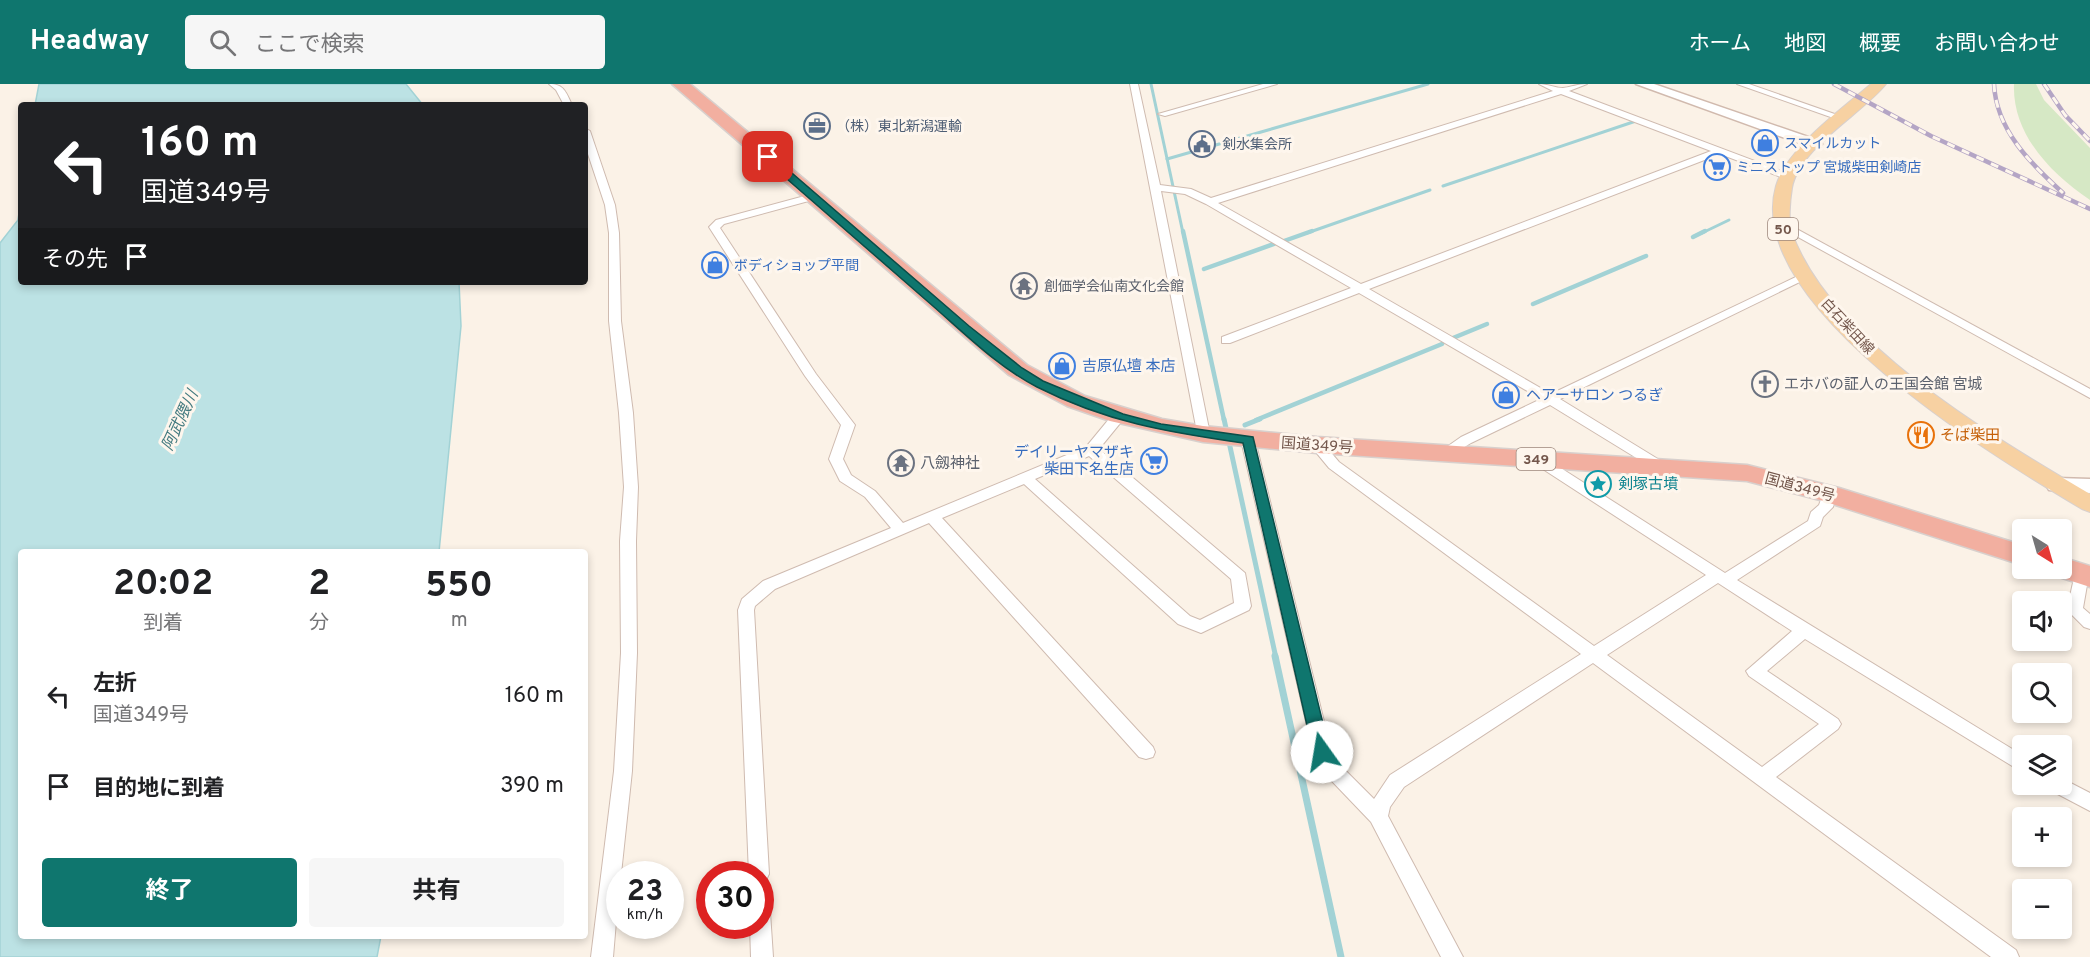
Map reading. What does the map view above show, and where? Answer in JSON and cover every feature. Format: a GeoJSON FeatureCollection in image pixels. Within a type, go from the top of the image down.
{"type":"FeatureCollection","features":[{"type":"Feature","properties":{"kind":"highway","name":"国道349号"},"geometry":{"type":"LineString","coordinates":[[681,84],[1018,370],[1076,401],[1161,428],[1244,439],[1317,446],[1747,473],[1829,494],[2012,552]]}},
{"type":"Feature","properties":{"kind":"highway"},"geometry":{"type":"LineString","coordinates":[[2072,571],[2090,577]]}},
{"type":"Feature","properties":{"kind":"main road","name":"白石柴田線"},"geometry":{"type":"LineString","coordinates":[[1879,84],[1815,144],[1789,177],[1784,189],[1782,224],[1785,238],[1804,277],[1863,345],[1893,371],[1967,427],[2090,504]]}},
{"type":"Feature","properties":{"kind":"street"},"geometry":{"type":"LineString","coordinates":[[553,84],[560,89],[566,102]]}},
{"type":"Feature","properties":{"kind":"street"},"geometry":{"type":"LineString","coordinates":[[1134,84],[1207,434]]}},
{"type":"Feature","properties":{"kind":"street"},"geometry":{"type":"LineString","coordinates":[[1162,114],[1273,84]]}},
{"type":"Feature","properties":{"kind":"street"},"geometry":{"type":"LineString","coordinates":[[1543,84],[1789,177]]}},
{"type":"Feature","properties":{"kind":"street"},"geometry":{"type":"LineString","coordinates":[[1210,202],[1583,84]]}},
{"type":"Feature","properties":{"kind":"street"},"geometry":{"type":"LineString","coordinates":[[1642,84],[1815,144]]}},
{"type":"Feature","properties":{"kind":"street"},"geometry":{"type":"LineString","coordinates":[[1740,84],[1842,118]]}},
{"type":"Feature","properties":{"kind":"street"},"geometry":{"type":"LineString","coordinates":[[588,140],[610,205],[614,234],[615,321],[627,413],[631,486],[628,541],[629,653],[623,771],[602,957]]}},
{"type":"Feature","properties":{"kind":"street"},"geometry":{"type":"LineString","coordinates":[[1226,340],[1719,151]]}},
{"type":"Feature","properties":{"kind":"street"},"geometry":{"type":"LineString","coordinates":[[1156,186],[1180,190],[1210,202],[1358,290],[1552,400],[1661,467]]}},
{"type":"Feature","properties":{"kind":"street"},"geometry":{"type":"LineString","coordinates":[[812,196],[720,222],[714,227],[811,376],[848,425],[836,459],[845,478],[870,494],[901,530]]}},
{"type":"Feature","properties":{"kind":"street"},"geometry":{"type":"LineString","coordinates":[[1782,224],[2090,394]]}},
{"type":"Feature","properties":{"kind":"street"},"geometry":{"type":"LineString","coordinates":[[1446,454],[1466,440],[1804,277]]}},
{"type":"Feature","properties":{"kind":"street"},"geometry":{"type":"LineString","coordinates":[[758,861],[746,610],[748,603],[769,585],[1091,450],[1119,416]]}},
{"type":"Feature","properties":{"kind":"street"},"geometry":{"type":"LineString","coordinates":[[1244,439],[1322,752],[1333,770],[1378,816],[1452,957]]}},
{"type":"Feature","properties":{"kind":"street"},"geometry":{"type":"LineString","coordinates":[[1317,446],[1334,465],[2008,957]]}},
{"type":"Feature","properties":{"kind":"street"},"geometry":{"type":"LineString","coordinates":[[1026,478],[1184,620],[1201,627],[1243,606],[1239,577],[1091,450]]}},
{"type":"Feature","properties":{"kind":"street"},"geometry":{"type":"LineString","coordinates":[[1537,459],[1804,631],[2012,758]]}},
{"type":"Feature","properties":{"kind":"street"},"geometry":{"type":"LineString","coordinates":[[2058,484],[2090,486]]}},
{"type":"Feature","properties":{"kind":"street"},"geometry":{"type":"LineString","coordinates":[[1378,816],[1381,804],[1397,781],[1593,653],[1815,523],[1816,515],[1826,507],[1829,494]]}},
{"type":"Feature","properties":{"kind":"street"},"geometry":{"type":"LineString","coordinates":[[932,517],[1146,752]]}},
{"type":"Feature","properties":{"kind":"street"},"geometry":{"type":"LineString","coordinates":[[2090,577],[2080,582],[2075,610],[2090,623]]}},
{"type":"Feature","properties":{"kind":"street"},"geometry":{"type":"LineString","coordinates":[[1761,778],[1832,724],[1755,671],[1804,631]]}},
{"type":"Feature","properties":{"kind":"street"},"geometry":{"type":"LineString","coordinates":[[2072,793],[2090,803]]}},
{"type":"Feature","properties":{"kind":"street"},"geometry":{"type":"LineString","coordinates":[[761,939],[762,957]]}},
{"type":"Feature","properties":{"kind":"green space"},"geometry":{"type":"Polygon","coordinates":[[[2014,84],[2036,84],[2044,100],[2090,148],[2090,200],[2075,190],[2048,165],[2027,136],[2015,102],[2014,84]]]}},
{"type":"Feature","properties":{"kind":"water"},"geometry":{"type":"Polygon","coordinates":[[[39,84],[406,84],[421,102],[36,102],[39,84]]]}},
{"type":"Feature","properties":{"kind":"water","name":"阿武隈川"},"geometry":{"type":"Polygon","coordinates":[[[18,220],[18,285],[459,285],[461,326],[439,549],[18,549],[18,939],[380,939],[377,957],[0,957],[0,243],[18,220]]]}},
{"type":"Feature","properties":{"kind":"waterway"},"geometry":{"type":"LineString","coordinates":[[1151,84],[1167,159]]}},
{"type":"Feature","properties":{"kind":"waterway"},"geometry":{"type":"LineString","coordinates":[[1167,159],[1428,84]]}},
{"type":"Feature","properties":{"kind":"waterway"},"geometry":{"type":"LineString","coordinates":[[1443,186],[1636,121]]}},
{"type":"Feature","properties":{"kind":"waterway"},"geometry":{"type":"LineString","coordinates":[[1167,159],[1183,233]]}},
{"type":"Feature","properties":{"kind":"waterway"},"geometry":{"type":"LineString","coordinates":[[1307,233],[1430,190]]}},
{"type":"Feature","properties":{"kind":"waterway"},"geometry":{"type":"LineString","coordinates":[[1702,233],[1729,220]]}},
{"type":"Feature","properties":{"kind":"waterway"},"geometry":{"type":"LineString","coordinates":[[1183,231],[1224,420]]}},
{"type":"Feature","properties":{"kind":"waterway"},"geometry":{"type":"LineString","coordinates":[[1284,241],[1312,231]]}},
{"type":"Feature","properties":{"kind":"waterway"},"geometry":{"type":"LineString","coordinates":[[1693,237],[1705,231]]}},
{"type":"Feature","properties":{"kind":"waterway"},"geometry":{"type":"LineString","coordinates":[[1204,269],[1274,244]]}},
{"type":"Feature","properties":{"kind":"waterway"},"geometry":{"type":"LineString","coordinates":[[1533,304],[1646,256]]}},
{"type":"Feature","properties":{"kind":"waterway"},"geometry":{"type":"LineString","coordinates":[[1453,338],[1487,324]]}},
{"type":"Feature","properties":{"kind":"waterway"},"geometry":{"type":"LineString","coordinates":[[1256,420],[1442,344]]}},
{"type":"Feature","properties":{"kind":"waterway"},"geometry":{"type":"LineString","coordinates":[[1224,419],[1276,658]]}},
{"type":"Feature","properties":{"kind":"waterway"},"geometry":{"type":"LineString","coordinates":[[1245,425],[1260,419]]}},
{"type":"Feature","properties":{"kind":"waterway"},"geometry":{"type":"LineString","coordinates":[[1275,656],[1341,957]]}},
{"type":"Feature","properties":{"kind":"railway"},"geometry":{"type":"LineString","coordinates":[[1834,84],[1931,136],[2090,209]]}},
{"type":"Feature","properties":{"kind":"railway"},"geometry":{"type":"LineString","coordinates":[[1994,84],[1996,101],[2008,131],[2028,158],[2063,193]]}},
{"type":"Feature","properties":{"kind":"railway"},"geometry":{"type":"LineString","coordinates":[[2044,84],[2065,115],[2090,141]]}},
{"type":"Feature","properties":{"kind":"place","name":"（株）東北新潟運輸"},"geometry":{"type":"Point","coordinates":[817,126]}},
{"type":"Feature","properties":{"kind":"place","name":"スマイルカット"},"geometry":{"type":"Point","coordinates":[1765,143]}},
{"type":"Feature","properties":{"kind":"place","name":"剣水集会所"},"geometry":{"type":"Point","coordinates":[1202,144]}},
{"type":"Feature","properties":{"kind":"place","name":"ミニストップ 宮城柴田剣崎店"},"geometry":{"type":"Point","coordinates":[1717,167]}},
{"type":"Feature","properties":{"kind":"place","name":"ボディショップ平間"},"geometry":{"type":"Point","coordinates":[715,265]}},
{"type":"Feature","properties":{"kind":"place","name":"創価学会仙南文化会館"},"geometry":{"type":"Point","coordinates":[1024,286]}},
{"type":"Feature","properties":{"kind":"place","name":"吉原仏壇 本店"},"geometry":{"type":"Point","coordinates":[1062,366]}},
{"type":"Feature","properties":{"kind":"place","name":"エホバの証人の王国会館 宮城"},"geometry":{"type":"Point","coordinates":[1765,384]}},
{"type":"Feature","properties":{"kind":"place","name":"ヘアーサロン つるぎ"},"geometry":{"type":"Point","coordinates":[1506,395]}},
{"type":"Feature","properties":{"kind":"place","name":"そば柴田"},"geometry":{"type":"Point","coordinates":[1921,435]}},
{"type":"Feature","properties":{"kind":"place","name":"デイリーヤマザキ 柴田下名生店"},"geometry":{"type":"Point","coordinates":[1154,461]}},
{"type":"Feature","properties":{"kind":"place","name":"八劔神社"},"geometry":{"type":"Point","coordinates":[901,463]}},
{"type":"Feature","properties":{"kind":"place","name":"剣塚古墳"},"geometry":{"type":"Point","coordinates":[1598,484]}},
{"type":"Feature","properties":{"kind":"route"},"geometry":{"type":"LineString","coordinates":[[768,157],[965,328],[1018,370],[1039,383],[1076,401],[1161,428],[1248,440],[1322,752]]}}]}
